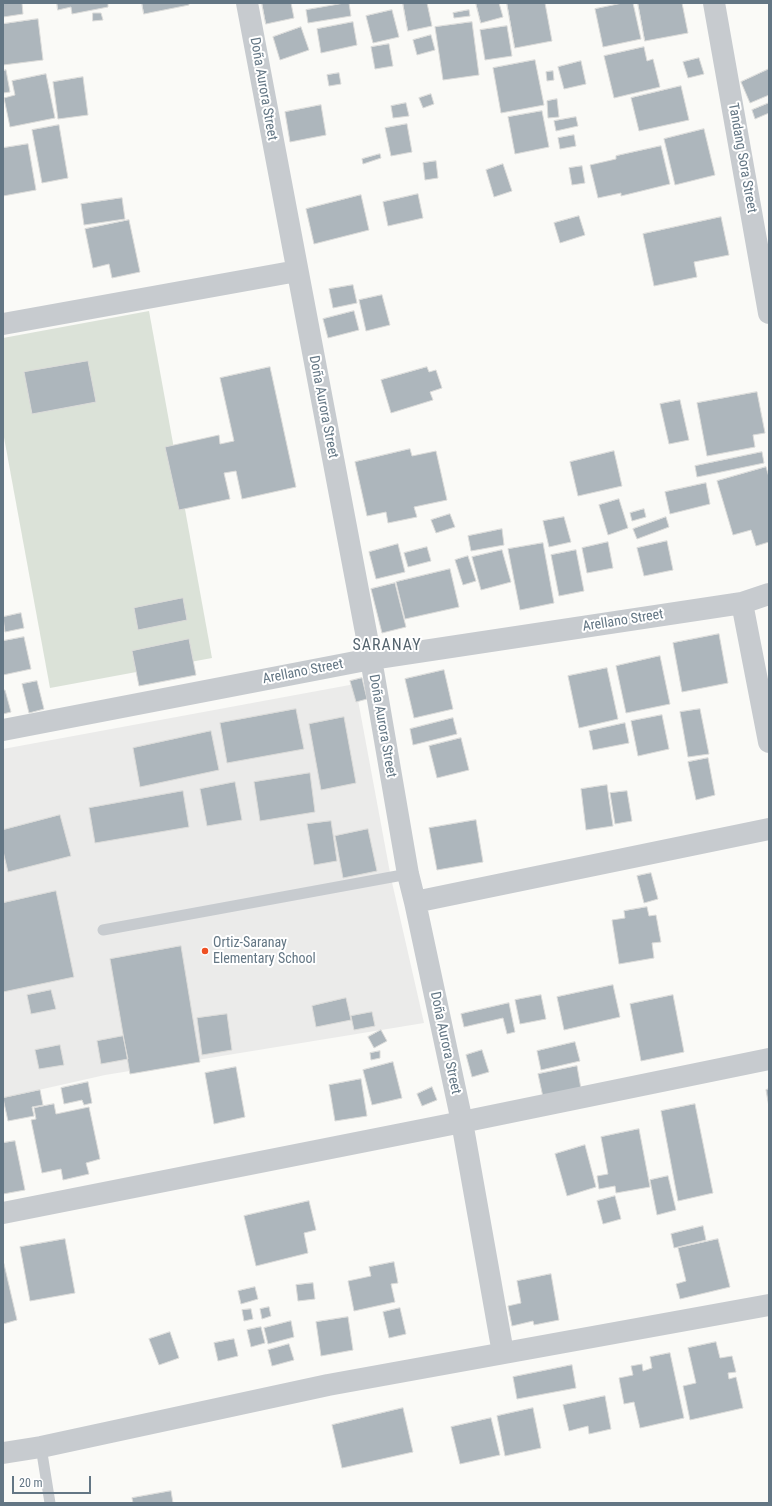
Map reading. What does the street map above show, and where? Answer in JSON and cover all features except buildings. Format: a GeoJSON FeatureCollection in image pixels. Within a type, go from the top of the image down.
{"type":"FeatureCollection","features":[{"type":"Feature","properties":{"kind":"street","name":"Doña Aurora Street"},"geometry":{"type":"LineString","coordinates":[[247,3],[371,659],[408,874],[462,1122],[503,1353]]}},
{"type":"Feature","properties":{"kind":"street","name":"Tandang Sora Street"},"geometry":{"type":"LineString","coordinates":[[714,3],[769,313]]}},
{"type":"Feature","properties":{"kind":"street"},"geometry":{"type":"LineString","coordinates":[[3,324],[297,271]]}},
{"type":"Feature","properties":{"kind":"street","name":"Arellano Street"},"geometry":{"type":"LineString","coordinates":[[3,730],[371,659],[742,603],[769,594]]}},
{"type":"Feature","properties":{"kind":"street"},"geometry":{"type":"LineString","coordinates":[[742,603],[769,742]]}},
{"type":"Feature","properties":{"kind":"street"},"geometry":{"type":"LineString","coordinates":[[415,902],[769,829]]}},
{"type":"Feature","properties":{"kind":"street"},"geometry":{"type":"LineString","coordinates":[[3,1213],[462,1122],[769,1059]]}},
{"type":"Feature","properties":{"kind":"street"},"geometry":{"type":"LineString","coordinates":[[3,1453],[41,1447],[328,1385],[769,1304]]}},
{"type":"Feature","properties":{"kind":"lane"},"geometry":{"type":"LineString","coordinates":[[103,930],[408,874]]}},
{"type":"Feature","properties":{"kind":"lane"},"geometry":{"type":"LineString","coordinates":[[41,1447],[50,1503]]}},
{"type":"Feature","properties":{"kind":"shaded area"},"geometry":{"type":"Polygon","coordinates":[[[149,311],[212,658],[50,688],[3,432],[3,338],[149,311]]]}},
{"type":"Feature","properties":{"kind":"shaded area","name":"Ortiz-Saranay Elementary School"},"geometry":{"type":"Polygon","coordinates":[[[355,684],[391,878],[424,1023],[105,1075],[3,1098],[3,749],[355,684]]]}},
{"type":"Feature","properties":{"kind":"place","name":"Ortiz-Saranay Elementary School"},"geometry":{"type":"Point","coordinates":[205,951]}},
{"type":"Feature","properties":{"kind":"district","name":"SARANAY"},"geometry":{"type":"Point","coordinates":[387,646]}}]}
